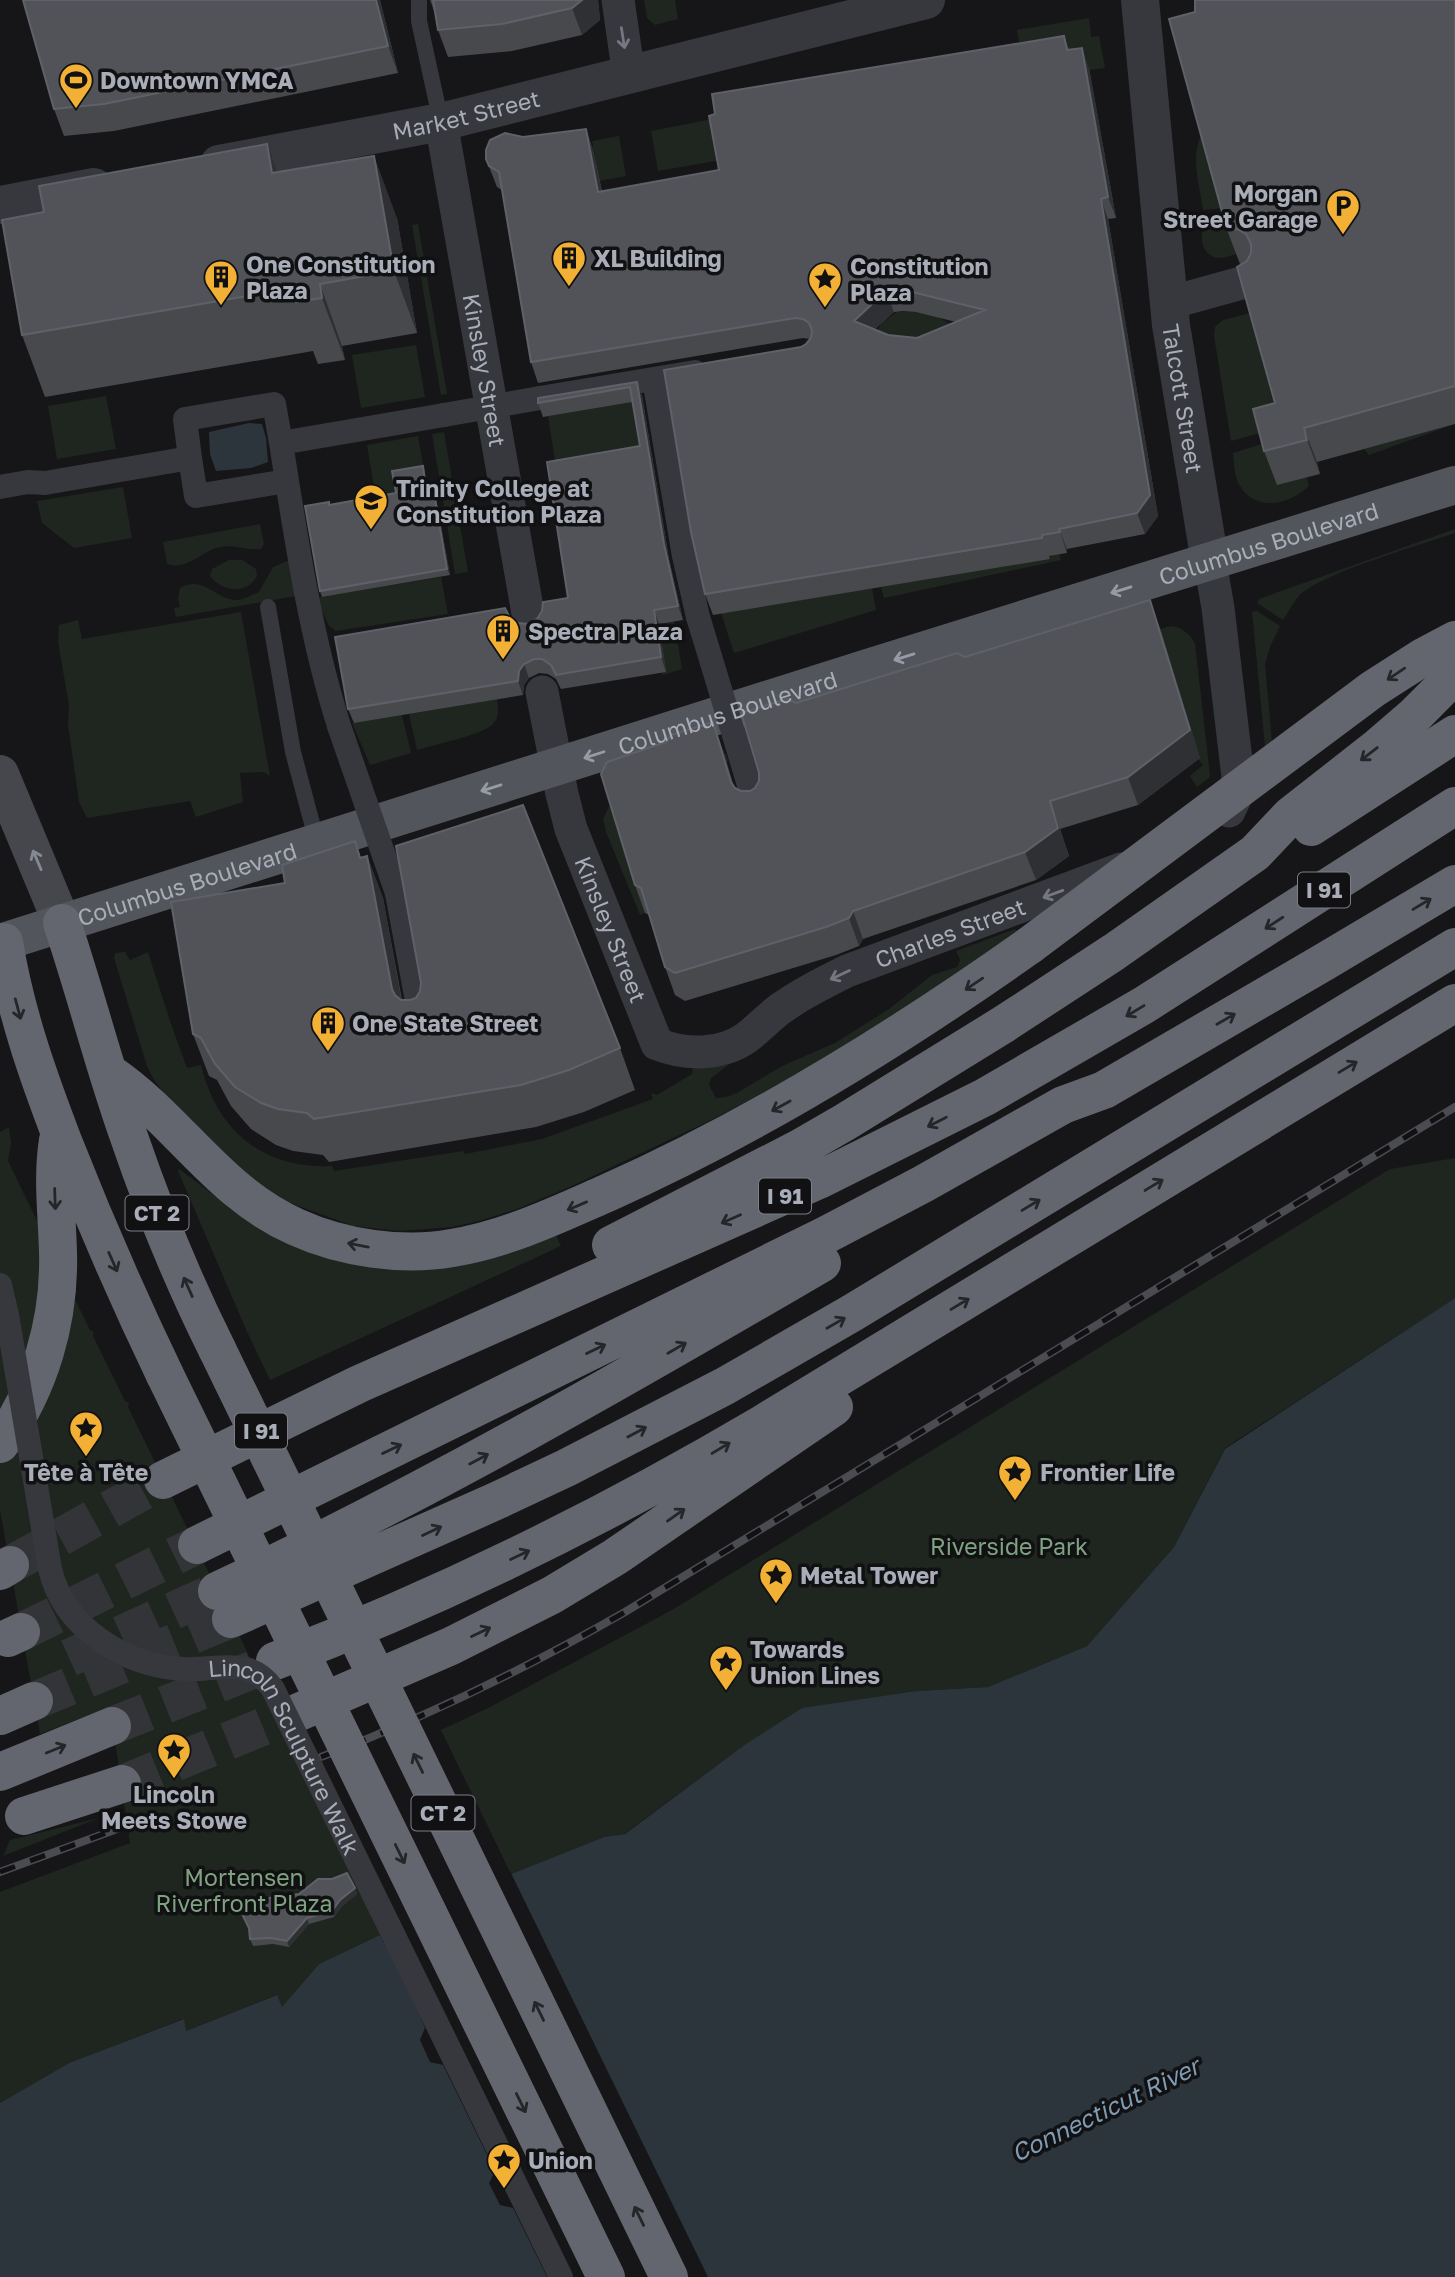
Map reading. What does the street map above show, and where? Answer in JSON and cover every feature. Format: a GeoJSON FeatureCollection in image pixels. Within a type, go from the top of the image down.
{"type":"FeatureCollection","features":[{"type":"Feature","properties":{"kind":"highway"},"geometry":{"type":"LineString","coordinates":[[108,1072],[149,1103],[227,1184],[281,1220],[320,1236],[373,1248],[425,1251],[449,1249],[496,1238],[577,1206],[671,1163],[768,1113],[870,1053],[1030,945],[1373,690],[1423,657],[1455,640]]}},
{"type":"Feature","properties":{"kind":"highway"},"geometry":{"type":"LineString","coordinates":[[359,1384],[400,1352],[434,1331],[686,1208],[845,1122],[1004,1024],[1160,921],[1255,853],[1290,816],[1378,747],[1455,675]]}},
{"type":"Feature","properties":{"kind":"highway"},"geometry":{"type":"LineString","coordinates":[[1255,853],[1312,827],[1455,734]]}},
{"type":"Feature","properties":{"kind":"highway","name":"I 91"},"geometry":{"type":"LineString","coordinates":[[163,1480],[359,1384],[820,1180],[901,1141],[1071,1049],[1193,975],[1455,806]]}},
{"type":"Feature","properties":{"kind":"highway"},"geometry":{"type":"LineString","coordinates":[[197,1545],[824,1236],[1063,1105],[1104,1090],[1455,884]]}},
{"type":"Feature","properties":{"kind":"highway","name":"CT 2"},"geometry":{"type":"LineString","coordinates":[[62,923],[129,1137],[155,1207],[217,1349],[669,2277]]}},
{"type":"Feature","properties":{"kind":"highway","name":"CT 2"},"geometry":{"type":"LineString","coordinates":[[1,936],[21,1023],[59,1131],[112,1261],[606,2277]]}},
{"type":"Feature","properties":{"kind":"highway"},"geometry":{"type":"LineString","coordinates":[[1104,1090],[1070,1119],[615,1384],[326,1539],[224,1605],[393,1548],[508,1496],[747,1374],[852,1314],[1455,947]]}},
{"type":"Feature","properties":{"kind":"highway"},"geometry":{"type":"LineString","coordinates":[[275,1661],[415,1604],[602,1514],[707,1456],[1455,1003]]}},
{"type":"Feature","properties":{"kind":"highway"},"geometry":{"type":"LineString","coordinates":[[0,1444],[32,1387],[53,1322],[58,1255],[54,1181],[59,1131]]}},
{"type":"Feature","properties":{"kind":"highway"},"geometry":{"type":"LineString","coordinates":[[299,1712],[451,1646],[585,1576],[844,1400],[879,1368],[901,1339]]}},
{"type":"Feature","properties":{"kind":"highway"},"geometry":{"type":"LineString","coordinates":[[0,1772],[112,1726]]}},
{"type":"Feature","properties":{"kind":"highway"},"geometry":{"type":"LineString","coordinates":[[24,1816],[122,1784]]}},
{"type":"Feature","properties":{"kind":"main road","name":"Columbus Boulevard"},"geometry":{"type":"LineString","coordinates":[[1,936],[62,923],[1455,485]]}},
{"type":"Feature","properties":{"kind":"main road"},"geometry":{"type":"LineString","coordinates":[[0,774],[62,923]]}},
{"type":"Feature","properties":{"kind":"street"},"geometry":{"type":"LineString","coordinates":[[618,0],[629,76]]}},
{"type":"Feature","properties":{"kind":"street","name":"Market Street"},"geometry":{"type":"LineString","coordinates":[[183,171],[441,122],[926,0]]}},
{"type":"Feature","properties":{"kind":"street","name":"Talcott Street"},"geometry":{"type":"LineString","coordinates":[[1140,0],[1175,358],[1218,608],[1238,777],[1237,794]]}},
{"type":"Feature","properties":{"kind":"street","name":"Kinsley Street"},"geometry":{"type":"LineString","coordinates":[[441,122],[529,619]]}},
{"type":"Feature","properties":{"kind":"street"},"geometry":{"type":"LineString","coordinates":[[0,205],[128,181]]}},
{"type":"Feature","properties":{"kind":"street"},"geometry":{"type":"LineString","coordinates":[[1169,303],[1245,282]]}},
{"type":"Feature","properties":{"kind":"street"},"geometry":{"type":"LineString","coordinates":[[281,443],[722,368]]}},
{"type":"Feature","properties":{"kind":"street"},"geometry":{"type":"LineString","coordinates":[[654,379],[684,556],[698,617],[755,805]]}},
{"type":"Feature","properties":{"kind":"street"},"geometry":{"type":"LineString","coordinates":[[287,481],[196,496],[185,419],[274,404],[281,443],[306,600],[339,726],[397,893],[422,1028]]}},
{"type":"Feature","properties":{"kind":"street"},"geometry":{"type":"LineString","coordinates":[[0,487],[28,482],[45,483],[190,458]]}},
{"type":"Feature","properties":{"kind":"street","name":"Kinsley Street"},"geometry":{"type":"LineString","coordinates":[[542,692],[571,829],[657,1044]]}},
{"type":"Feature","properties":{"kind":"street","name":"Charles Street"},"geometry":{"type":"LineString","coordinates":[[657,1044],[674,1051],[693,1052],[714,1051],[730,1046],[744,1039],[803,993],[847,971],[1174,849],[1225,817],[1237,794]]}},
{"type":"Feature","properties":{"kind":"street","name":"Lincoln Sculpture Walk"},"geometry":{"type":"LineString","coordinates":[[0,1285],[3,1318],[55,1588],[80,1624],[122,1653],[142,1661],[181,1669],[241,1667],[256,1672],[268,1682],[561,2277]]}},
{"type":"Feature","properties":{"kind":"lane"},"geometry":{"type":"LineString","coordinates":[[419,0],[419,21],[441,122]]}},
{"type":"Feature","properties":{"kind":"lane"},"geometry":{"type":"LineString","coordinates":[[268,607],[293,752],[317,842]]}},
{"type":"Feature","properties":{"kind":"green space"},"geometry":{"type":"Polygon","coordinates":[[[644,0],[675,0],[678,19],[655,25],[647,18],[644,0]]]}},
{"type":"Feature","properties":{"kind":"green space"},"geometry":{"type":"Polygon","coordinates":[[[1089,18],[1091,37],[1099,36],[1105,68],[1090,70],[1023,65],[1017,30],[1089,18]]]}},
{"type":"Feature","properties":{"kind":"green space"},"geometry":{"type":"Polygon","coordinates":[[[713,119],[721,160],[658,171],[651,131],[713,119]]]}},
{"type":"Feature","properties":{"kind":"green space"},"geometry":{"type":"Polygon","coordinates":[[[1203,133],[1224,208],[1203,210],[1196,160],[1203,133]]]}},
{"type":"Feature","properties":{"kind":"green space"},"geometry":{"type":"Polygon","coordinates":[[[619,136],[626,176],[599,181],[592,141],[619,136]]]}},
{"type":"Feature","properties":{"kind":"green space"},"geometry":{"type":"Polygon","coordinates":[[[1227,217],[1237,254],[1221,258],[1212,256],[1202,243],[1204,224],[1206,219],[1227,217]]]}},
{"type":"Feature","properties":{"kind":"green space"},"geometry":{"type":"Polygon","coordinates":[[[418,224],[447,394],[441,395],[412,225],[418,224]]]}},
{"type":"Feature","properties":{"kind":"green space"},"geometry":{"type":"Polygon","coordinates":[[[897,312],[927,314],[954,327],[948,346],[874,335],[882,323],[897,312]]]}},
{"type":"Feature","properties":{"kind":"green space"},"geometry":{"type":"Polygon","coordinates":[[[1253,312],[1285,427],[1231,441],[1214,336],[1215,327],[1223,320],[1253,312]]]}},
{"type":"Feature","properties":{"kind":"green space"},"geometry":{"type":"Polygon","coordinates":[[[416,345],[425,397],[361,408],[352,355],[416,345]]]}},
{"type":"Feature","properties":{"kind":"green space"},"geometry":{"type":"Polygon","coordinates":[[[106,396],[116,449],[57,459],[48,406],[106,396]]]}},
{"type":"Feature","properties":{"kind":"green space"},"geometry":{"type":"Polygon","coordinates":[[[635,401],[645,460],[577,602],[548,416],[635,401]]]}},
{"type":"Feature","properties":{"kind":"green space"},"geometry":{"type":"Polygon","coordinates":[[[1455,424],[1369,455],[1364,449],[1455,424]]]}},
{"type":"Feature","properties":{"kind":"green space"},"geometry":{"type":"Polygon","coordinates":[[[444,432],[468,572],[455,574],[432,434],[444,432]]]}},
{"type":"Feature","properties":{"kind":"green space"},"geometry":{"type":"Polygon","coordinates":[[[418,436],[424,470],[392,475],[395,496],[376,499],[367,445],[418,436]]]}},
{"type":"Feature","properties":{"kind":"green space"},"geometry":{"type":"Polygon","coordinates":[[[1265,443],[1307,477],[1309,486],[1292,497],[1273,503],[1255,500],[1247,494],[1237,478],[1233,453],[1265,443]]]}},
{"type":"Feature","properties":{"kind":"green space"},"geometry":{"type":"Polygon","coordinates":[[[123,487],[132,538],[74,548],[42,523],[37,501],[123,487]]]}},
{"type":"Feature","properties":{"kind":"green space"},"geometry":{"type":"Polygon","coordinates":[[[260,524],[264,544],[261,549],[220,547],[188,563],[167,564],[163,542],[260,524]]]}},
{"type":"Feature","properties":{"kind":"green space"},"geometry":{"type":"Polygon","coordinates":[[[1455,529],[1455,533],[1326,579],[1298,597],[1283,620],[1257,603],[1259,599],[1455,529]]]}},
{"type":"Feature","properties":{"kind":"green space"},"geometry":{"type":"Polygon","coordinates":[[[1059,554],[1061,560],[884,598],[881,587],[1050,558],[1049,556],[1059,554]]]}},
{"type":"Feature","properties":{"kind":"green space"},"geometry":{"type":"Polygon","coordinates":[[[229,560],[242,560],[256,569],[257,576],[253,582],[241,589],[234,589],[215,581],[210,576],[212,569],[229,560]]]}},
{"type":"Feature","properties":{"kind":"green space"},"geometry":{"type":"Polygon","coordinates":[[[290,560],[296,596],[176,617],[174,608],[180,607],[180,588],[196,584],[223,597],[238,600],[259,592],[273,567],[290,560]]]}},
{"type":"Feature","properties":{"kind":"green space"},"geometry":{"type":"Polygon","coordinates":[[[441,577],[448,614],[336,631],[329,626],[316,598],[441,577]]]}},
{"type":"Feature","properties":{"kind":"green space"},"geometry":{"type":"Polygon","coordinates":[[[872,588],[876,610],[734,653],[721,613],[872,588]]]}},
{"type":"Feature","properties":{"kind":"green space"},"geometry":{"type":"Polygon","coordinates":[[[1257,611],[1280,626],[1265,664],[1272,742],[1265,747],[1252,612],[1257,611]]]}},
{"type":"Feature","properties":{"kind":"green space"},"geometry":{"type":"Polygon","coordinates":[[[241,612],[270,776],[264,772],[240,773],[243,802],[196,817],[190,801],[87,818],[79,802],[68,725],[69,705],[58,642],[59,625],[78,620],[82,639],[241,612]]]}},
{"type":"Feature","properties":{"kind":"green space"},"geometry":{"type":"Polygon","coordinates":[[[673,614],[682,669],[663,675],[649,618],[673,614]]]}},
{"type":"Feature","properties":{"kind":"green space"},"geometry":{"type":"Polygon","coordinates":[[[1171,626],[1185,632],[1195,644],[1210,775],[1197,787],[1190,776],[1203,765],[1198,759],[1200,758],[1160,629],[1171,626]]]}},
{"type":"Feature","properties":{"kind":"green space"},"geometry":{"type":"Polygon","coordinates":[[[497,699],[496,719],[486,729],[417,750],[409,714],[497,699]]]}},
{"type":"Feature","properties":{"kind":"green space"},"geometry":{"type":"Polygon","coordinates":[[[402,715],[411,753],[370,765],[352,723],[402,715]]]}},
{"type":"Feature","properties":{"kind":"green space"},"geometry":{"type":"Polygon","coordinates":[[[720,751],[726,754],[726,766],[651,916],[645,913],[640,915],[603,819],[617,790],[720,751]]]}},
{"type":"Feature","properties":{"kind":"green space"},"geometry":{"type":"Polygon","coordinates":[[[1015,929],[1022,934],[792,1078],[709,1121],[517,1209],[452,1227],[399,1231],[353,1226],[290,1203],[257,1184],[167,1098],[147,1066],[114,958],[115,953],[125,952],[130,960],[148,952],[187,1068],[201,1065],[208,1088],[231,1127],[264,1153],[285,1161],[332,1166],[334,1171],[463,1151],[465,1154],[542,1139],[653,1099],[651,1093],[657,1095],[692,1074],[694,1062],[739,1057],[711,1078],[709,1085],[716,1098],[726,1097],[782,1066],[835,1043],[889,1009],[932,975],[957,967],[960,960],[956,951],[1015,929]]]}},
{"type":"Feature","properties":{"kind":"green space","name":"Mortensen Riverfront Plaza"},"geometry":{"type":"Polygon","coordinates":[[[9,1127],[11,1143],[8,1161],[90,1330],[94,1332],[93,1336],[125,1401],[129,1403],[128,1407],[380,1935],[319,1964],[282,2008],[276,1995],[186,2031],[183,2019],[69,2063],[0,2103],[0,1892],[130,1843],[110,1707],[40,1734],[0,1510],[0,1132],[9,1127]]]}},
{"type":"Feature","properties":{"kind":"green space","name":"Riverside Park"},"geometry":{"type":"Polygon","coordinates":[[[1455,1158],[1455,1298],[1225,1448],[1174,1547],[1087,1646],[988,1687],[917,1691],[743,1746],[624,1834],[604,1837],[511,1874],[441,1730],[490,1707],[672,1610],[1390,1169],[1455,1158]]]}},
{"type":"Feature","properties":{"kind":"green space"},"geometry":{"type":"Polygon","coordinates":[[[179,1169],[230,1207],[295,1242],[554,1231],[561,1246],[270,1380],[179,1169]]]}},
{"type":"Feature","properties":{"kind":"green space"},"geometry":{"type":"Polygon","coordinates":[[[99,1818],[3,1856],[10,1840],[99,1818]]]}},
{"type":"Feature","properties":{"kind":"water"},"geometry":{"type":"Polygon","coordinates":[[[249,423],[262,424],[268,462],[251,468],[216,471],[210,454],[209,432],[249,423]]]}},
{"type":"Feature","properties":{"kind":"water","name":"Connecticut River"},"geometry":{"type":"Polygon","coordinates":[[[1455,1298],[1455,2277],[0,2277],[0,2103],[69,2063],[184,2019],[186,2031],[277,1995],[282,2007],[319,1964],[380,1935],[386,1947],[511,1874],[604,1837],[625,1834],[743,1746],[802,1708],[917,1691],[988,1687],[1087,1646],[1174,1547],[1225,1449],[1455,1298]]]}},
{"type":"Feature","properties":{"kind":"pier"},"geometry":{"type":"Polygon","coordinates":[[[510,1871],[708,2277],[547,2277],[513,2208],[500,2205],[489,2183],[495,2171],[443,2065],[430,2062],[420,2040],[425,2028],[388,1942],[510,1871]]]}},
{"type":"Feature","properties":{"kind":"building"},"geometry":{"type":"Polygon","coordinates":[[[23,0],[376,0],[388,46],[104,104],[54,109],[23,0]]]}},
{"type":"Feature","properties":{"kind":"building"},"geometry":{"type":"Polygon","coordinates":[[[433,0],[582,0],[572,8],[502,24],[438,30],[433,0]]]}},
{"type":"Feature","properties":{"kind":"building","name":"Morgan Street Garage"},"geometry":{"type":"Polygon","coordinates":[[[1195,0],[1455,0],[1455,386],[1304,428],[1307,440],[1264,451],[1253,409],[1275,403],[1237,267],[1247,261],[1251,244],[1246,234],[1237,229],[1227,230],[1169,19],[1195,12],[1195,0]]]}},
{"type":"Feature","properties":{"kind":"building","name":"Constitution Plaza"},"geometry":{"type":"Polygon","coordinates":[[[1064,36],[1067,50],[1082,48],[1108,197],[1101,199],[1150,495],[1137,513],[1059,529],[1060,532],[1042,535],[1042,538],[705,594],[691,532],[664,370],[801,347],[811,338],[809,323],[795,318],[531,362],[499,172],[489,166],[486,150],[490,140],[505,133],[523,137],[586,129],[598,192],[719,170],[709,116],[715,114],[712,94],[1064,36]],[[886,291],[854,321],[888,335],[917,338],[985,310],[908,291],[886,291]]]}},
{"type":"Feature","properties":{"kind":"building"},"geometry":{"type":"Polygon","coordinates":[[[267,144],[272,173],[374,156],[394,271],[320,284],[322,298],[296,302],[294,288],[22,335],[2,220],[44,212],[39,186],[267,144]]]}},
{"type":"Feature","properties":{"kind":"building"},"geometry":{"type":"Polygon","coordinates":[[[637,382],[664,544],[678,606],[654,610],[661,657],[556,675],[551,665],[542,659],[534,659],[524,664],[519,671],[518,681],[348,709],[335,637],[505,608],[510,618],[527,624],[537,619],[543,602],[568,598],[547,462],[640,446],[630,387],[538,403],[538,398],[637,382]]]}},
{"type":"Feature","properties":{"kind":"building","name":"Trinity College at Constitution Plaza"},"geometry":{"type":"Polygon","coordinates":[[[423,466],[426,488],[433,487],[447,569],[320,591],[305,506],[329,502],[329,505],[396,493],[392,471],[423,466]]]}},
{"type":"Feature","properties":{"kind":"building"},"geometry":{"type":"Polygon","coordinates":[[[1150,600],[1190,730],[1128,777],[1050,801],[1058,828],[1025,852],[853,911],[849,918],[826,927],[675,973],[665,967],[641,888],[635,885],[601,774],[607,762],[666,742],[671,735],[713,722],[731,782],[741,791],[750,791],[759,781],[759,773],[741,713],[787,699],[796,703],[957,653],[965,657],[1150,600]]]}},
{"type":"Feature","properties":{"kind":"building"},"geometry":{"type":"Polygon","coordinates":[[[523,805],[620,1048],[569,1070],[521,1085],[314,1119],[307,1113],[278,1109],[261,1103],[235,1087],[215,1064],[201,1038],[193,1034],[171,902],[285,883],[282,865],[355,841],[360,858],[367,856],[392,989],[401,1000],[410,1000],[416,998],[421,983],[396,846],[523,805]]]}},
{"type":"Feature","properties":{"kind":"building"},"geometry":{"type":"Polygon","coordinates":[[[347,1873],[355,1888],[340,1900],[332,1911],[307,1918],[287,1941],[271,1938],[250,1939],[249,1928],[243,1916],[258,1909],[269,1898],[299,1894],[318,1879],[332,1879],[347,1873]]]}},
{"type":"Feature","properties":{"kind":"tunnel"},"geometry":{"type":"LineString","coordinates":[[10,1565],[163,1480]]}},
{"type":"Feature","properties":{"kind":"tunnel"},"geometry":{"type":"LineString","coordinates":[[21,1632],[197,1545]]}},
{"type":"Feature","properties":{"kind":"tunnel"},"geometry":{"type":"LineString","coordinates":[[69,1658],[217,1591]]}},
{"type":"Feature","properties":{"kind":"tunnel"},"geometry":{"type":"LineString","coordinates":[[34,1701],[231,1619]]}},
{"type":"Feature","properties":{"kind":"tunnel"},"geometry":{"type":"LineString","coordinates":[[112,1726],[275,1661]]}},
{"type":"Feature","properties":{"kind":"tunnel"},"geometry":{"type":"LineString","coordinates":[[122,1784],[299,1712]]}},
{"type":"Feature","properties":{"kind":"railway"},"geometry":{"type":"LineString","coordinates":[[321,1757],[476,1690],[625,1612],[1455,1107]]}},
{"type":"Feature","properties":{"kind":"railway"},"geometry":{"type":"LineString","coordinates":[[0,1872],[128,1825]]}},
{"type":"Feature","properties":{"kind":"place","name":"Downtown YMCA"},"geometry":{"type":"Point","coordinates":[76,110]}},
{"type":"Feature","properties":{"kind":"place","name":"Morgan Street Garage"},"geometry":{"type":"Point","coordinates":[1343,236]}},
{"type":"Feature","properties":{"kind":"place","name":"XL Building"},"geometry":{"type":"Point","coordinates":[569,288]}},
{"type":"Feature","properties":{"kind":"place","name":"One Constitution Plaza"},"geometry":{"type":"Point","coordinates":[221,307]}},
{"type":"Feature","properties":{"kind":"place","name":"Constitution Plaza"},"geometry":{"type":"Point","coordinates":[825,309]}},
{"type":"Feature","properties":{"kind":"place","name":"Trinity College at Constitution Plaza"},"geometry":{"type":"Point","coordinates":[371,531]}},
{"type":"Feature","properties":{"kind":"place","name":"Spectra Plaza"},"geometry":{"type":"Point","coordinates":[503,661]}},
{"type":"Feature","properties":{"kind":"place","name":"One State Street"},"geometry":{"type":"Point","coordinates":[328,1053]}},
{"type":"Feature","properties":{"kind":"place","name":"Tête à Tête"},"geometry":{"type":"Point","coordinates":[86,1458]}},
{"type":"Feature","properties":{"kind":"place","name":"Frontier Life"},"geometry":{"type":"Point","coordinates":[1015,1502]}},
{"type":"Feature","properties":{"kind":"place","name":"Metal Tower"},"geometry":{"type":"Point","coordinates":[776,1605]}},
{"type":"Feature","properties":{"kind":"place","name":"Towards Union Lines"},"geometry":{"type":"Point","coordinates":[726,1692]}},
{"type":"Feature","properties":{"kind":"place","name":"Lincoln Meets Stowe"},"geometry":{"type":"Point","coordinates":[174,1780]}},
{"type":"Feature","properties":{"kind":"place","name":"Union"},"geometry":{"type":"Point","coordinates":[504,2190]}}]}
